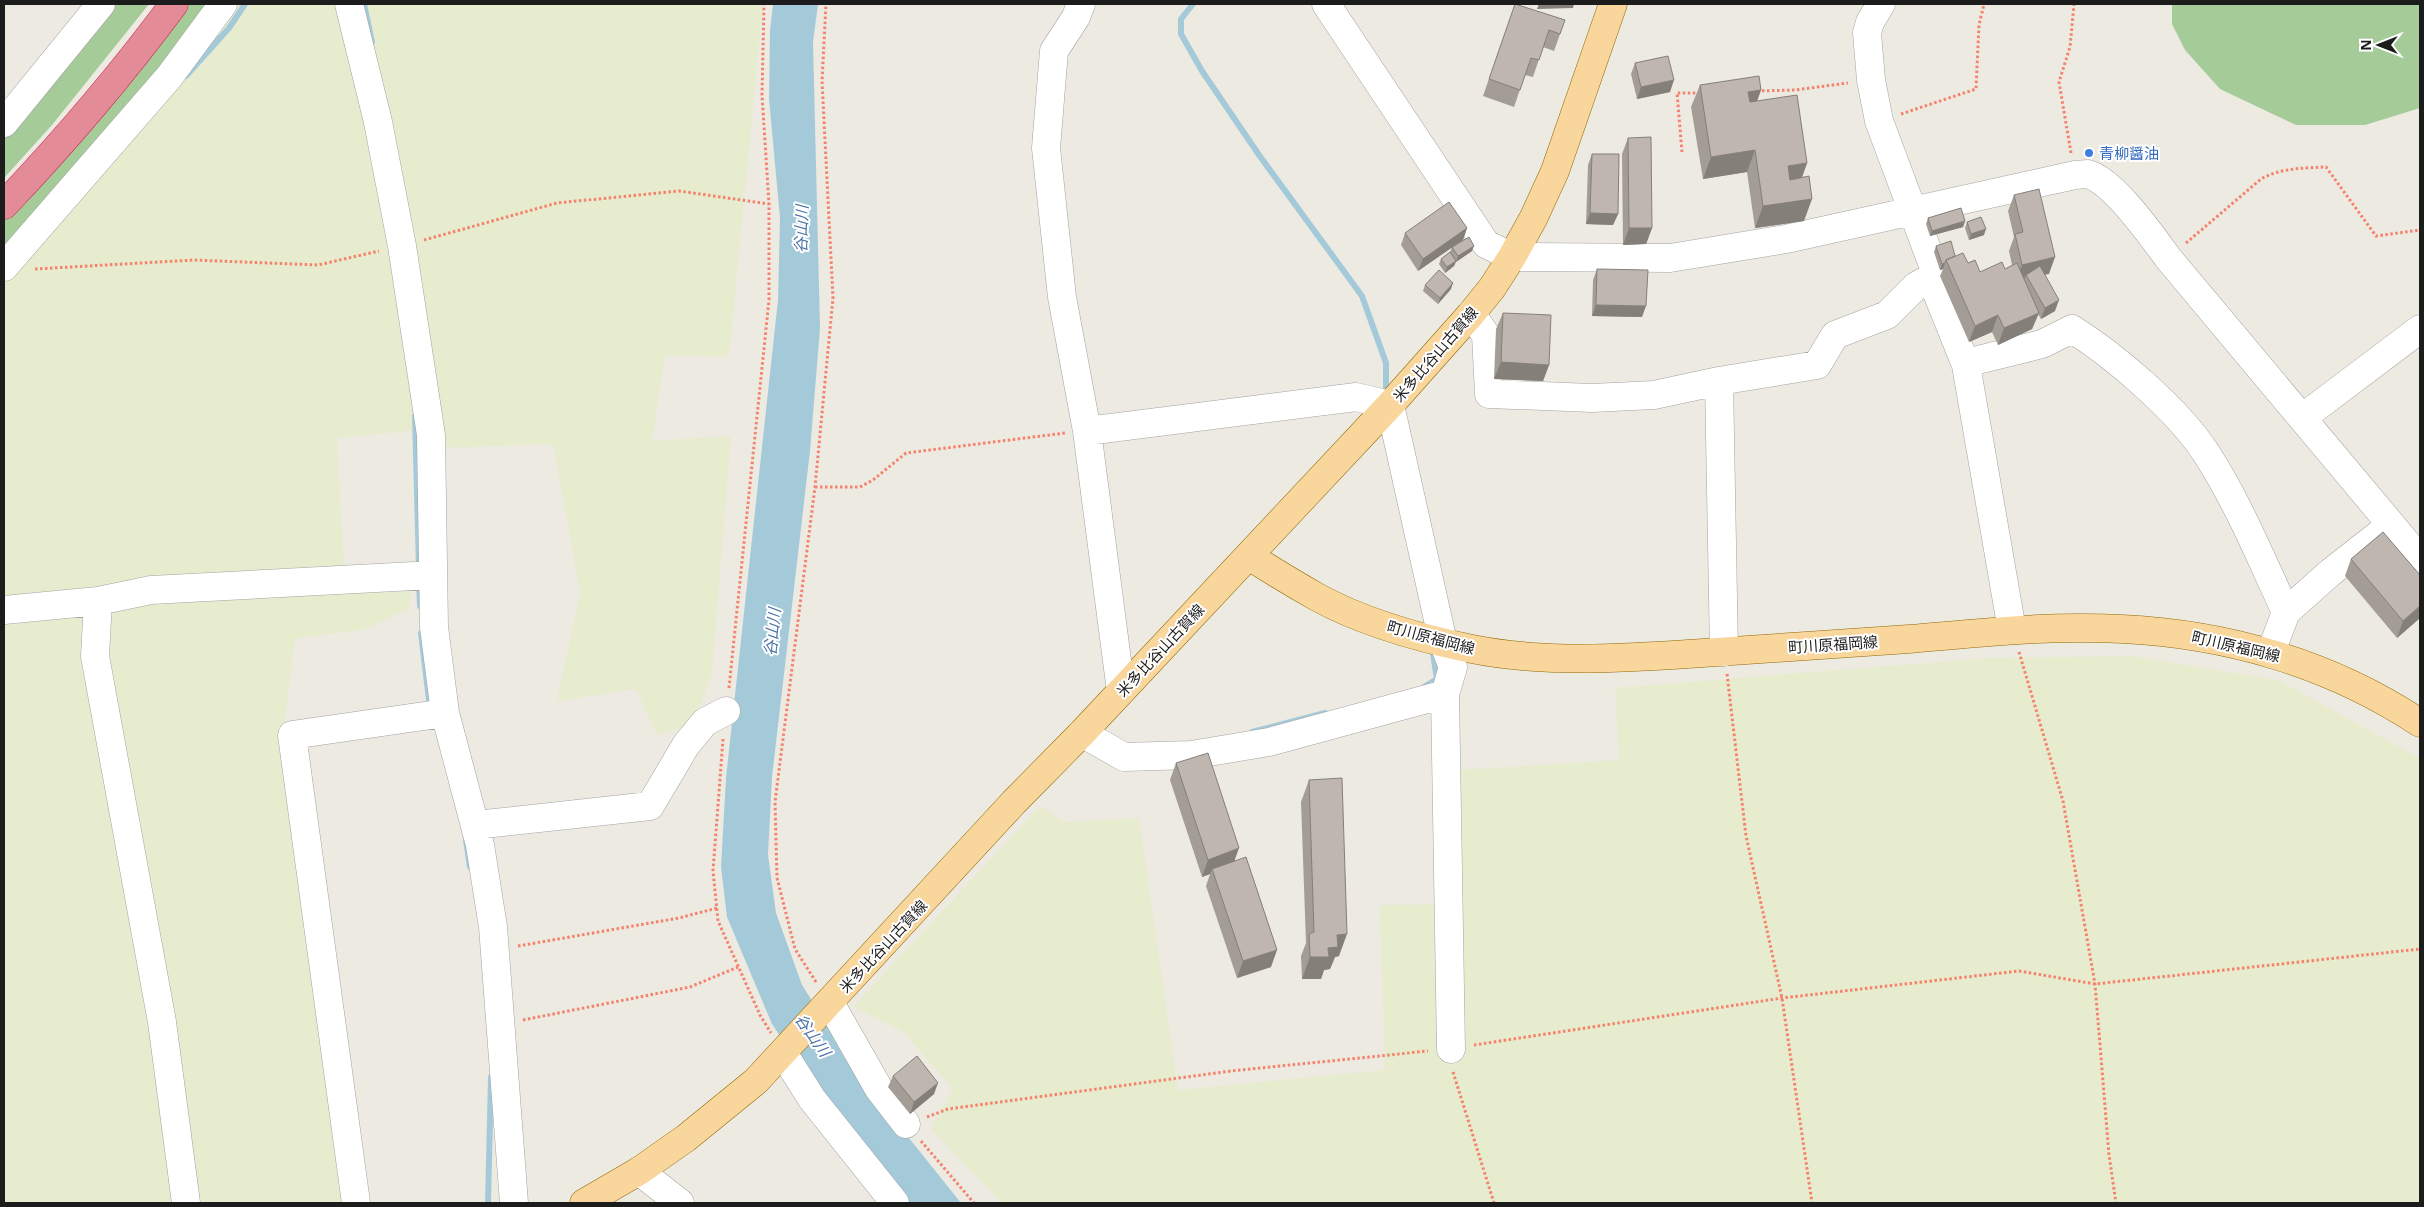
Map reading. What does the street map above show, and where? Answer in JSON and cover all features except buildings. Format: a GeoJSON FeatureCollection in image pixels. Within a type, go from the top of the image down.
{"type":"FeatureCollection","features":[{"type":"Feature","properties":{"kind":"highway"},"geometry":{"type":"LineString","coordinates":[[4,189],[118,58],[159,4]]}},
{"type":"Feature","properties":{"kind":"highway"},"geometry":{"type":"LineString","coordinates":[[4,205],[48,157],[148,39],[174,4]]}},
{"type":"Feature","properties":{"kind":"main road","name":"米多比谷山古賀線"},"geometry":{"type":"LineString","coordinates":[[584,1203],[638,1171],[686,1138],[749,1087],[785,1051],[1014,802],[1082,733],[1390,405],[1470,314],[1512,257],[1534,217],[1555,171],[1613,4]]}},
{"type":"Feature","properties":{"kind":"main road","name":"町川原福岡線"},"geometry":{"type":"LineString","coordinates":[[1249,556],[1318,598],[1360,617],[1474,650],[1534,657],[1624,658],[2012,630],[2120,628],[2169,632],[2271,652],[2357,688],[2420,722]]}},
{"type":"Feature","properties":{"kind":"street"},"geometry":{"type":"LineString","coordinates":[[4,123],[101,4]]}},
{"type":"Feature","properties":{"kind":"street"},"geometry":{"type":"LineString","coordinates":[[4,267],[169,77],[223,4]]}},
{"type":"Feature","properties":{"kind":"street"},"geometry":{"type":"LineString","coordinates":[[349,4],[378,122],[402,246],[431,435],[434,627],[446,713],[476,826],[492,918],[515,1203],[504,1203]]}},
{"type":"Feature","properties":{"kind":"street"},"geometry":{"type":"LineString","coordinates":[[1081,4],[1076,17],[1054,51],[1046,148],[1062,297],[1087,431],[1121,691]]}},
{"type":"Feature","properties":{"kind":"street"},"geometry":{"type":"LineString","coordinates":[[1326,4],[1486,244],[1512,257],[1670,258],[1786,239],[2075,175],[2087,174],[2104,183],[2134,213],[2168,258],[2420,559]]}},
{"type":"Feature","properties":{"kind":"street"},"geometry":{"type":"LineString","coordinates":[[1881,4],[1870,22],[1867,33],[1871,80],[1879,121],[1911,211],[1934,268],[1931,278],[1966,365],[2012,630]]}},
{"type":"Feature","properties":{"kind":"street"},"geometry":{"type":"LineString","coordinates":[[1470,314],[1486,335],[1489,394],[1592,398],[1654,396],[1719,381],[1817,365],[1835,335],[1886,315],[1916,286],[1931,278]]}},
{"type":"Feature","properties":{"kind":"street"},"geometry":{"type":"LineString","coordinates":[[1966,365],[1978,360],[2042,344],[2072,329],[2092,341],[2173,412],[2205,452],[2246,527],[2286,612]]}},
{"type":"Feature","properties":{"kind":"street"},"geometry":{"type":"LineString","coordinates":[[2302,418],[2420,329]]}},
{"type":"Feature","properties":{"kind":"street"},"geometry":{"type":"LineString","coordinates":[[1719,381],[1724,652]]}},
{"type":"Feature","properties":{"kind":"street"},"geometry":{"type":"LineString","coordinates":[[1087,431],[1356,397],[1390,405],[1443,642],[1453,667],[1445,694],[1451,1049]]}},
{"type":"Feature","properties":{"kind":"street"},"geometry":{"type":"LineString","coordinates":[[2271,652],[2286,612],[2331,572],[2391,525]]}},
{"type":"Feature","properties":{"kind":"street"},"geometry":{"type":"LineString","coordinates":[[4,610],[98,602],[151,590],[433,574]]}},
{"type":"Feature","properties":{"kind":"street"},"geometry":{"type":"LineString","coordinates":[[98,602],[95,656],[162,1022],[186,1203]]}},
{"type":"Feature","properties":{"kind":"street"},"geometry":{"type":"LineString","coordinates":[[1082,733],[1124,757],[1191,755],[1269,742],[1445,694]]}},
{"type":"Feature","properties":{"kind":"street"},"geometry":{"type":"LineString","coordinates":[[476,826],[650,806],[686,745],[706,722],[726,711]]}},
{"type":"Feature","properties":{"kind":"street"},"geometry":{"type":"LineString","coordinates":[[356,1203],[292,735],[446,713]]}},
{"type":"Feature","properties":{"kind":"street"},"geometry":{"type":"LineString","coordinates":[[830,1003],[879,1089],[906,1124]]}},
{"type":"Feature","properties":{"kind":"street"},"geometry":{"type":"LineString","coordinates":[[785,1051],[812,1100],[895,1203]]}},
{"type":"Feature","properties":{"kind":"street"},"geometry":{"type":"LineString","coordinates":[[638,1171],[680,1203]]}},
{"type":"Feature","properties":{"kind":"path"},"geometry":{"type":"LineString","coordinates":[[764,4],[762,95],[769,204],[769,300],[726,711],[713,871],[718,921],[760,1015],[785,1051]]}},
{"type":"Feature","properties":{"kind":"path"},"geometry":{"type":"LineString","coordinates":[[826,4],[822,81],[833,298],[815,487],[775,802],[777,878],[795,949],[830,1003]]}},
{"type":"Feature","properties":{"kind":"path"},"geometry":{"type":"LineString","coordinates":[[1879,121],[1976,90],[1979,25],[1984,4]]}},
{"type":"Feature","properties":{"kind":"path"},"geometry":{"type":"LineString","coordinates":[[2074,4],[2070,47],[2059,82],[2075,175]]}},
{"type":"Feature","properties":{"kind":"path"},"geometry":{"type":"LineString","coordinates":[[1756,91],[1795,90],[1871,80]]}},
{"type":"Feature","properties":{"kind":"path"},"geometry":{"type":"LineString","coordinates":[[1795,90],[1796,99]]}},
{"type":"Feature","properties":{"kind":"path"},"geometry":{"type":"LineString","coordinates":[[1682,152],[1677,93],[1707,92]]}},
{"type":"Feature","properties":{"kind":"path"},"geometry":{"type":"LineString","coordinates":[[2168,258],[2261,179],[2273,172],[2326,167],[2376,236],[2420,230]]}},
{"type":"Feature","properties":{"kind":"path"},"geometry":{"type":"LineString","coordinates":[[32,269],[194,260],[318,265],[402,246],[557,203],[679,191],[769,204]]}},
{"type":"Feature","properties":{"kind":"path"},"geometry":{"type":"LineString","coordinates":[[815,487],[860,487],[873,480],[906,453],[1087,431]]}},
{"type":"Feature","properties":{"kind":"path"},"geometry":{"type":"LineString","coordinates":[[2012,630],[2063,801],[2095,984],[2109,1155],[2116,1203]]}},
{"type":"Feature","properties":{"kind":"path"},"geometry":{"type":"LineString","coordinates":[[1724,652],[1746,836],[1782,998],[1812,1203]]}},
{"type":"Feature","properties":{"kind":"path"},"geometry":{"type":"LineString","coordinates":[[495,950],[679,918],[716,908]]}},
{"type":"Feature","properties":{"kind":"path"},"geometry":{"type":"LineString","coordinates":[[974,1203],[906,1124],[948,1109],[1231,1071],[1451,1049],[1782,998],[2019,971],[2095,984],[2420,949]]}},
{"type":"Feature","properties":{"kind":"path"},"geometry":{"type":"LineString","coordinates":[[500,1024],[690,987],[738,967]]}},
{"type":"Feature","properties":{"kind":"path"},"geometry":{"type":"LineString","coordinates":[[1451,1049],[1453,1074],[1494,1203]]}},
{"type":"Feature","properties":{"kind":"green space"},"geometry":{"type":"Polygon","coordinates":[[[114,4],[149,4],[52,125],[4,178],[4,139],[89,38],[114,4]]]}},
{"type":"Feature","properties":{"kind":"green space"},"geometry":{"type":"Polygon","coordinates":[[[182,4],[214,4],[4,257],[4,220],[64,153],[182,4]]]}},
{"type":"Feature","properties":{"kind":"green space"},"geometry":{"type":"Polygon","coordinates":[[[235,4],[763,4],[729,357],[665,355],[652,441],[731,436],[712,674],[693,725],[657,735],[636,689],[557,701],[580,592],[553,444],[442,448],[441,428],[337,438],[345,587],[412,585],[409,609],[366,629],[295,639],[284,726],[346,1201],[324,1203],[4,1203],[4,271],[235,4]]]}},
{"type":"Feature","properties":{"kind":"green space"},"geometry":{"type":"Polygon","coordinates":[[[2172,4],[2420,4],[2420,108],[2365,125],[2296,125],[2220,89],[2185,50],[2172,24],[2172,4]]]}},
{"type":"Feature","properties":{"kind":"green space"},"geometry":{"type":"Polygon","coordinates":[[[2132,656],[2278,680],[2420,758],[2420,1203],[1002,1203],[931,1129],[953,1088],[901,1030],[853,1007],[1040,806],[1064,822],[1139,818],[1178,1090],[1385,1070],[1380,905],[1463,904],[1459,770],[1619,760],[1615,688],[1987,658],[2132,656]]]}},
{"type":"Feature","properties":{"kind":"water","name":"谷山川"},"geometry":{"type":"Polygon","coordinates":[[[773,4],[818,4],[813,42],[820,328],[810,451],[772,777],[768,855],[776,913],[802,985],[861,1078],[961,1203],[904,1203],[807,1076],[772,1024],[727,917],[721,867],[726,778],[778,300],[780,218],[769,99],[770,31],[773,4]]]}},
{"type":"Feature","properties":{"kind":"waterway"},"geometry":{"type":"LineString","coordinates":[[186,76],[229,28],[245,4]]}},
{"type":"Feature","properties":{"kind":"waterway"},"geometry":{"type":"LineString","coordinates":[[364,4],[372,42]]}},
{"type":"Feature","properties":{"kind":"waterway"},"geometry":{"type":"LineString","coordinates":[[1193,4],[1181,19],[1181,34],[1202,71],[1259,155],[1362,296],[1386,363],[1386,395]]}},
{"type":"Feature","properties":{"kind":"waterway"},"geometry":{"type":"LineString","coordinates":[[415,416],[419,569]]}},
{"type":"Feature","properties":{"kind":"waterway"},"geometry":{"type":"LineString","coordinates":[[419,581],[420,606]]}},
{"type":"Feature","properties":{"kind":"waterway"},"geometry":{"type":"LineString","coordinates":[[421,633],[431,708]]}},
{"type":"Feature","properties":{"kind":"waterway"},"geometry":{"type":"LineString","coordinates":[[1424,687],[1437,679],[1432,647]]}},
{"type":"Feature","properties":{"kind":"waterway"},"geometry":{"type":"LineString","coordinates":[[1252,732],[1325,713]]}},
{"type":"Feature","properties":{"kind":"waterway"},"geometry":{"type":"LineString","coordinates":[[466,840],[470,867]]}},
{"type":"Feature","properties":{"kind":"waterway"},"geometry":{"type":"LineString","coordinates":[[488,1203],[491,1077]]}},
{"type":"Feature","properties":{"kind":"place","name":"青柳醤油"},"geometry":{"type":"Point","coordinates":[2089,153]}}]}
